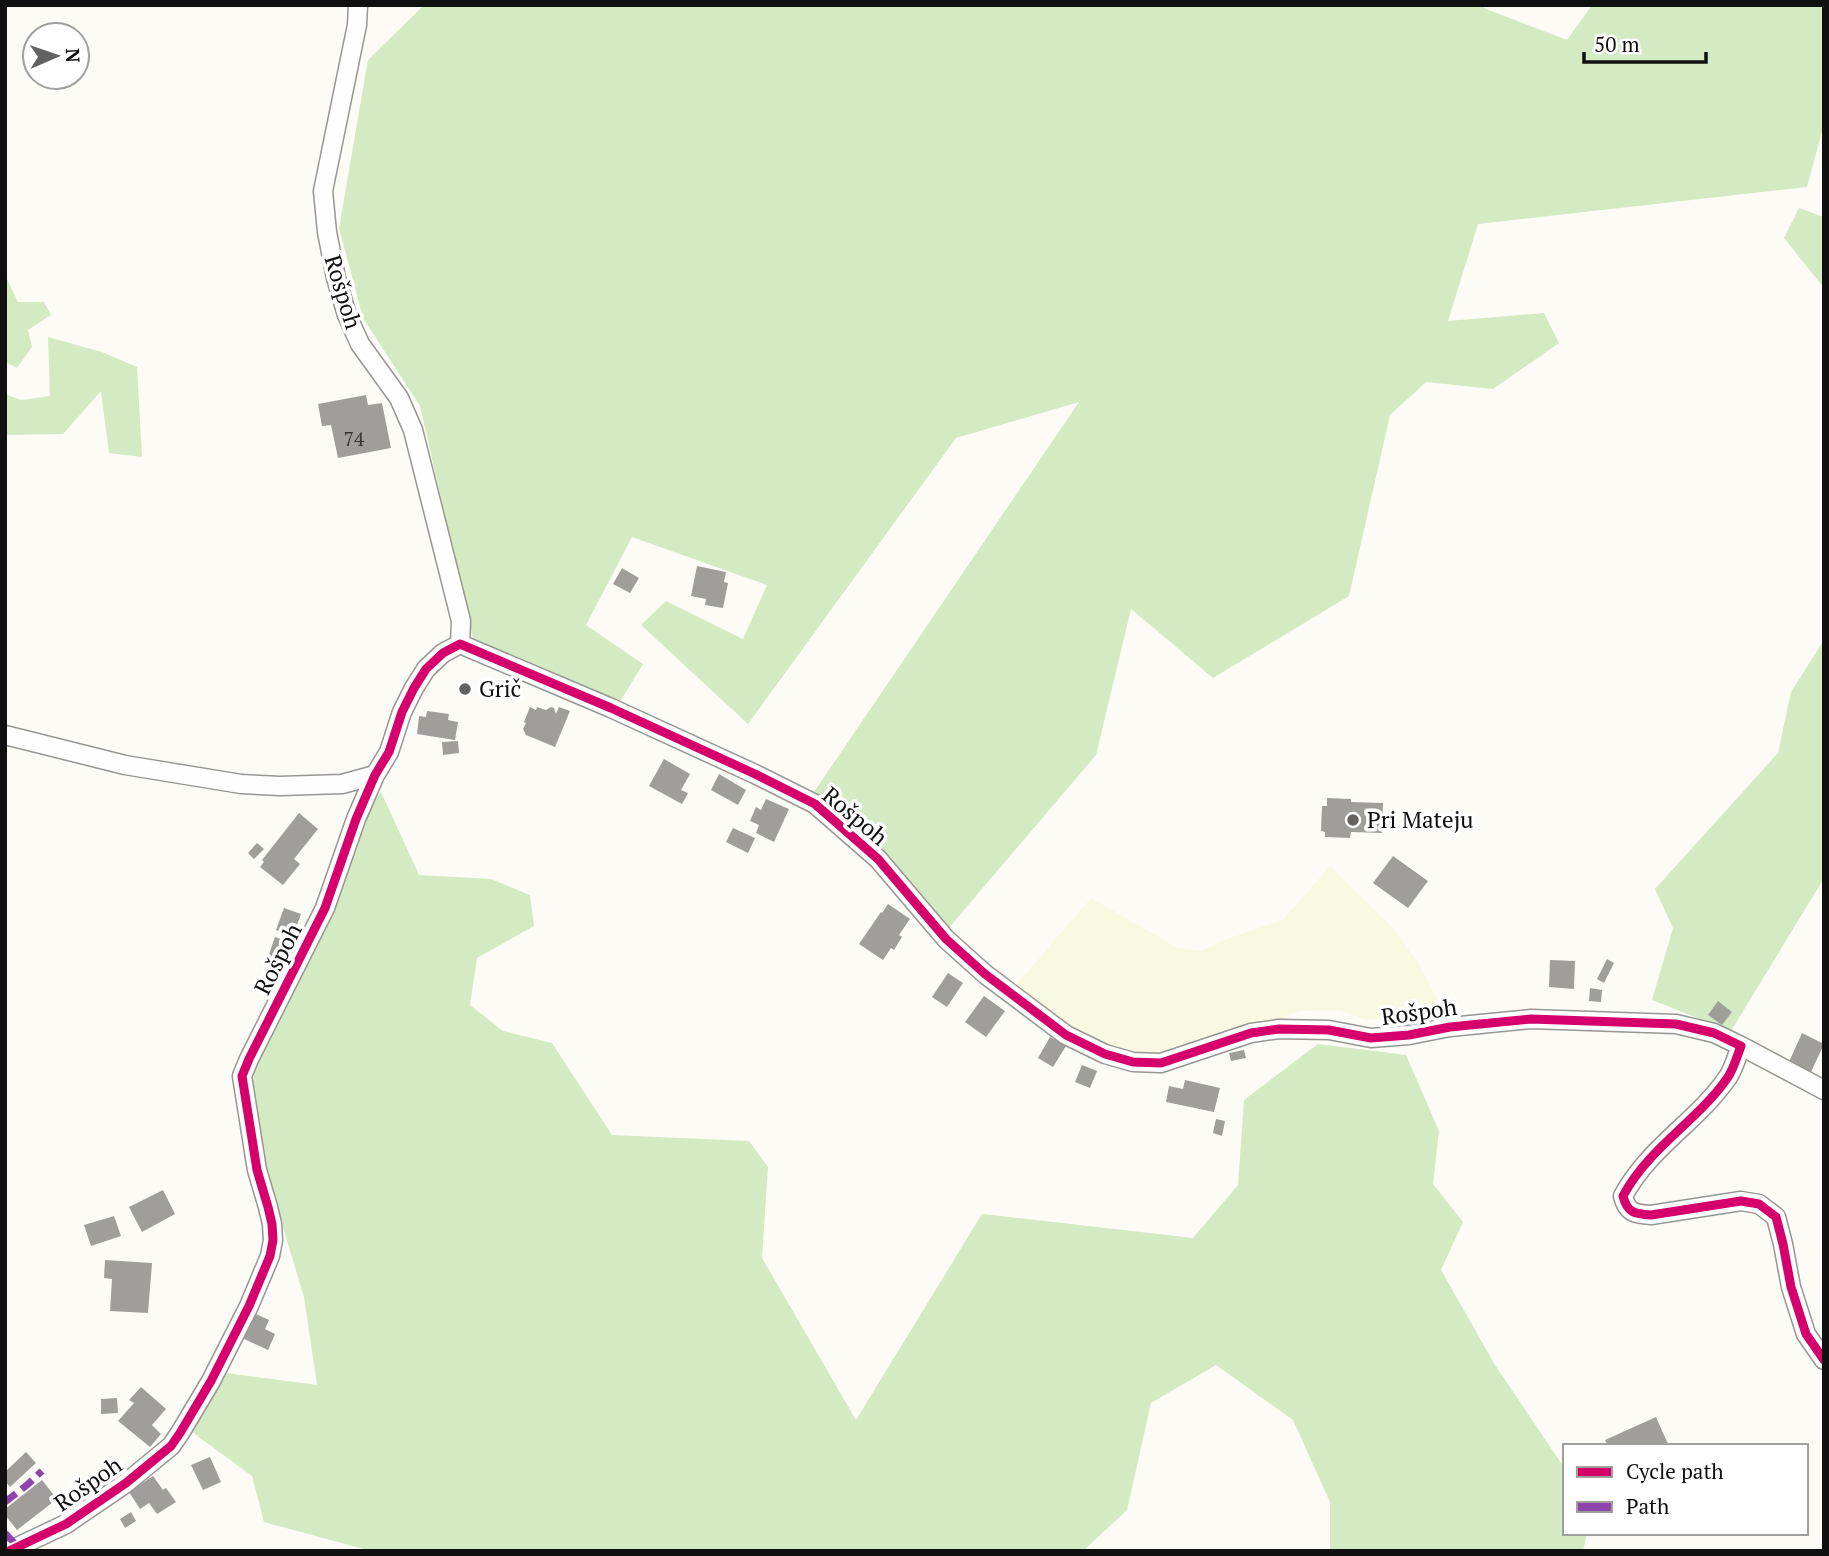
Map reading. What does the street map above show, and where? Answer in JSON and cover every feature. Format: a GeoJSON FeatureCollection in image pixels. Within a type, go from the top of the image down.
{"type":"FeatureCollection","features":[{"type":"Feature","properties":{"kind":"street","name":"Rošpoh"},"geometry":{"type":"LineString","coordinates":[[358,5],[357,25],[323,191],[327,232],[336,278],[351,325],[360,344],[400,398],[413,430],[461,621],[460,643]]}},
{"type":"Feature","properties":{"kind":"street","name":"Rošpoh"},"geometry":{"type":"LineString","coordinates":[[9,1551],[66,1524],[126,1483],[171,1446],[211,1381],[249,1306],[271,1256],[272,1224],[257,1170],[242,1076],[248,1059],[325,908],[356,819],[375,775],[389,752],[402,712],[426,668],[460,643]]}},
{"type":"Feature","properties":{"kind":"street","name":"Rošpoh"},"geometry":{"type":"LineString","coordinates":[[460,643],[611,708],[815,804],[878,859],[946,939],[985,974],[1066,1035],[1105,1054],[1133,1062],[1161,1063],[1251,1033],[1279,1029],[1329,1030],[1371,1038],[1531,1019],[1676,1024],[1714,1033],[1824,1090]]}},
{"type":"Feature","properties":{"kind":"street"},"geometry":{"type":"LineString","coordinates":[[5,735],[125,765],[241,784],[342,784],[375,775]]}},
{"type":"Feature","properties":{"kind":"street"},"geometry":{"type":"LineString","coordinates":[[1741,1046],[1730,1075],[1651,1157],[1632,1179],[1623,1196],[1626,1206],[1636,1214],[1651,1215],[1741,1200],[1759,1204],[1776,1217],[1791,1287],[1806,1334],[1824,1360]]}},
{"type":"Feature","properties":{"kind":"green space"},"geometry":{"type":"Polygon","coordinates":[[[424,5],[1481,5],[1567,40],[1592,5],[1824,5],[1824,124],[1807,187],[1478,224],[1448,321],[1544,313],[1559,343],[1493,389],[1426,382],[1390,415],[1349,596],[1213,678],[1131,609],[1096,755],[947,930],[884,857],[814,792],[1079,402],[956,438],[748,724],[641,625],[666,601],[743,639],[767,585],[632,537],[586,625],[643,664],[618,705],[473,638],[420,406],[363,318],[339,228],[368,60],[424,5]]]}},
{"type":"Feature","properties":{"kind":"green space"},"geometry":{"type":"Polygon","coordinates":[[[1799,208],[1824,217],[1824,288],[1784,238],[1799,208]]]}},
{"type":"Feature","properties":{"kind":"green space"},"geometry":{"type":"Polygon","coordinates":[[[5,275],[18,302],[44,302],[51,315],[28,330],[32,347],[17,368],[5,362],[5,275]]]}},
{"type":"Feature","properties":{"kind":"green space"},"geometry":{"type":"Polygon","coordinates":[[[48,337],[102,352],[137,367],[142,457],[109,453],[101,391],[63,434],[5,435],[5,394],[21,400],[50,396],[48,337]]]}},
{"type":"Feature","properties":{"kind":"green space"},"geometry":{"type":"Polygon","coordinates":[[[1824,640],[1824,878],[1731,1031],[1652,1000],[1673,928],[1655,889],[1778,753],[1791,692],[1824,640]]]}},
{"type":"Feature","properties":{"kind":"green space"},"geometry":{"type":"Polygon","coordinates":[[[381,792],[419,875],[491,879],[530,895],[534,926],[477,958],[470,1005],[503,1031],[552,1043],[612,1135],[749,1141],[768,1167],[762,1258],[856,1420],[982,1214],[1193,1238],[1238,1185],[1244,1100],[1318,1044],[1406,1055],[1439,1131],[1433,1184],[1463,1222],[1441,1270],[1495,1365],[1563,1466],[1563,1535],[1587,1535],[1583,1551],[1330,1551],[1330,1502],[1293,1420],[1216,1365],[1151,1403],[1127,1510],[1083,1551],[371,1551],[264,1522],[252,1476],[188,1429],[219,1372],[317,1385],[304,1297],[278,1211],[260,1168],[251,1102],[256,1054],[362,816],[381,792]]]}},
{"type":"Feature","properties":{"kind":"green space"},"geometry":{"type":"Polygon","coordinates":[[[1330,866],[1390,925],[1417,961],[1438,1001],[1431,1011],[1367,1020],[1338,1010],[1300,1011],[1250,1031],[1162,1060],[1096,1045],[1011,991],[1091,898],[1178,948],[1202,951],[1219,942],[1284,919],[1330,866]]]}},
{"type":"Feature","properties":{"kind":"building"},"geometry":{"type":"Polygon","coordinates":[[[366,395],[368,405],[382,403],[391,448],[338,458],[331,425],[322,426],[318,404],[366,395]]]}},
{"type":"Feature","properties":{"kind":"building"},"geometry":{"type":"Polygon","coordinates":[[[697,566],[726,572],[724,582],[728,583],[723,608],[705,605],[706,599],[691,596],[697,566]]]}},
{"type":"Feature","properties":{"kind":"building"},"geometry":{"type":"Polygon","coordinates":[[[622,568],[639,578],[630,593],[613,584],[622,568]]]}},
{"type":"Feature","properties":{"kind":"building"},"geometry":{"type":"Polygon","coordinates":[[[530,707],[546,710],[551,707],[556,714],[559,707],[570,711],[555,747],[526,735],[524,722],[530,707]]]}},
{"type":"Feature","properties":{"kind":"building"},"geometry":{"type":"Polygon","coordinates":[[[427,711],[449,714],[448,720],[458,722],[455,740],[417,734],[419,716],[426,717],[427,711]]]}},
{"type":"Feature","properties":{"kind":"building"},"geometry":{"type":"Polygon","coordinates":[[[458,741],[459,753],[443,755],[442,742],[458,741]]]}},
{"type":"Feature","properties":{"kind":"building"},"geometry":{"type":"Polygon","coordinates":[[[664,759],[690,774],[681,790],[688,793],[682,804],[649,786],[664,759]]]}},
{"type":"Feature","properties":{"kind":"building"},"geometry":{"type":"Polygon","coordinates":[[[719,774],[746,790],[738,805],[711,790],[719,774]]]}},
{"type":"Feature","properties":{"kind":"building"},"geometry":{"type":"Polygon","coordinates":[[[1327,798],[1383,803],[1382,833],[1351,832],[1350,838],[1325,837],[1325,832],[1321,831],[1322,806],[1327,806],[1327,798]]]}},
{"type":"Feature","properties":{"kind":"building"},"geometry":{"type":"Polygon","coordinates":[[[766,799],[789,809],[774,842],[756,833],[759,825],[750,821],[756,807],[761,810],[766,799]]]}},
{"type":"Feature","properties":{"kind":"building"},"geometry":{"type":"Polygon","coordinates":[[[299,813],[318,829],[294,859],[300,864],[283,885],[260,867],[264,862],[262,860],[299,813]]]}},
{"type":"Feature","properties":{"kind":"building"},"geometry":{"type":"Polygon","coordinates":[[[733,828],[755,838],[748,853],[726,842],[733,828]]]}},
{"type":"Feature","properties":{"kind":"building"},"geometry":{"type":"Polygon","coordinates":[[[257,843],[264,849],[254,859],[248,853],[257,843]]]}},
{"type":"Feature","properties":{"kind":"building"},"geometry":{"type":"Polygon","coordinates":[[[1393,856],[1428,881],[1408,908],[1373,883],[1393,856]]]}},
{"type":"Feature","properties":{"kind":"building"},"geometry":{"type":"Polygon","coordinates":[[[888,904],[910,919],[899,935],[902,937],[894,950],[891,948],[883,960],[859,944],[888,904]]]}},
{"type":"Feature","properties":{"kind":"building"},"geometry":{"type":"Polygon","coordinates":[[[284,908],[301,914],[293,936],[276,930],[284,908]]]}},
{"type":"Feature","properties":{"kind":"building"},"geometry":{"type":"Polygon","coordinates":[[[275,937],[292,943],[284,966],[267,960],[275,937]]]}},
{"type":"Feature","properties":{"kind":"building"},"geometry":{"type":"Polygon","coordinates":[[[1607,959],[1614,963],[1604,983],[1597,979],[1607,959]]]}},
{"type":"Feature","properties":{"kind":"building"},"geometry":{"type":"Polygon","coordinates":[[[1550,960],[1575,961],[1574,989],[1549,987],[1550,960]]]}},
{"type":"Feature","properties":{"kind":"building"},"geometry":{"type":"Polygon","coordinates":[[[948,973],[963,983],[947,1007],[932,997],[948,973]]]}},
{"type":"Feature","properties":{"kind":"building"},"geometry":{"type":"Polygon","coordinates":[[[1590,988],[1602,990],[1601,1002],[1589,1001],[1590,988]]]}},
{"type":"Feature","properties":{"kind":"building"},"geometry":{"type":"Polygon","coordinates":[[[984,996],[1005,1011],[986,1037],[965,1022],[984,996]]]}},
{"type":"Feature","properties":{"kind":"building"},"geometry":{"type":"Polygon","coordinates":[[[1718,1001],[1732,1012],[1722,1025],[1708,1015],[1718,1001]]]}},
{"type":"Feature","properties":{"kind":"building"},"geometry":{"type":"Polygon","coordinates":[[[1802,1033],[1824,1044],[1811,1072],[1789,1062],[1802,1033]]]}},
{"type":"Feature","properties":{"kind":"building"},"geometry":{"type":"Polygon","coordinates":[[[1050,1037],[1066,1046],[1053,1067],[1038,1058],[1050,1037]]]}},
{"type":"Feature","properties":{"kind":"building"},"geometry":{"type":"Polygon","coordinates":[[[1244,1050],[1246,1058],[1231,1061],[1229,1053],[1244,1050]]]}},
{"type":"Feature","properties":{"kind":"building"},"geometry":{"type":"Polygon","coordinates":[[[1082,1065],[1097,1071],[1090,1088],[1075,1082],[1082,1065]]]}},
{"type":"Feature","properties":{"kind":"building"},"geometry":{"type":"Polygon","coordinates":[[[1185,1080],[1220,1088],[1214,1112],[1166,1102],[1169,1086],[1183,1089],[1185,1080]]]}},
{"type":"Feature","properties":{"kind":"building"},"geometry":{"type":"Polygon","coordinates":[[[1216,1119],[1225,1121],[1222,1136],[1213,1133],[1216,1119]]]}},
{"type":"Feature","properties":{"kind":"building"},"geometry":{"type":"Polygon","coordinates":[[[163,1190],[175,1214],[142,1232],[129,1207],[163,1190]]]}},
{"type":"Feature","properties":{"kind":"building"},"geometry":{"type":"Polygon","coordinates":[[[114,1216],[121,1236],[91,1246],[84,1225],[114,1216]]]}},
{"type":"Feature","properties":{"kind":"building"},"geometry":{"type":"Polygon","coordinates":[[[105,1260],[152,1263],[148,1313],[110,1311],[112,1279],[104,1278],[105,1260]]]}},
{"type":"Feature","properties":{"kind":"building"},"geometry":{"type":"Polygon","coordinates":[[[256,1314],[269,1320],[265,1329],[275,1334],[268,1350],[244,1339],[256,1314]]]}},
{"type":"Feature","properties":{"kind":"building"},"geometry":{"type":"Polygon","coordinates":[[[141,1387],[166,1409],[152,1425],[161,1434],[150,1447],[118,1421],[134,1403],[129,1400],[141,1387]]]}},
{"type":"Feature","properties":{"kind":"building"},"geometry":{"type":"Polygon","coordinates":[[[117,1398],[118,1413],[101,1414],[101,1399],[117,1398]]]}},
{"type":"Feature","properties":{"kind":"building"},"geometry":{"type":"Polygon","coordinates":[[[1656,1417],[1668,1444],[1607,1444],[1605,1440],[1656,1417]]]}},
{"type":"Feature","properties":{"kind":"building"},"geometry":{"type":"Polygon","coordinates":[[[26,1452],[36,1463],[10,1487],[5,1481],[5,1472],[26,1452]]]}},
{"type":"Feature","properties":{"kind":"building"},"geometry":{"type":"Polygon","coordinates":[[[210,1457],[221,1482],[203,1490],[191,1465],[210,1457]]]}},
{"type":"Feature","properties":{"kind":"building"},"geometry":{"type":"Polygon","coordinates":[[[153,1476],[176,1502],[157,1514],[149,1503],[140,1509],[129,1492],[153,1476]]]}},
{"type":"Feature","properties":{"kind":"building"},"geometry":{"type":"Polygon","coordinates":[[[42,1480],[57,1499],[17,1530],[5,1515],[5,1509],[42,1480]]]}},
{"type":"Feature","properties":{"kind":"building"},"geometry":{"type":"Polygon","coordinates":[[[131,1512],[136,1521],[125,1528],[120,1519],[131,1512]]]}},
{"type":"Feature","properties":{"kind":"marked path"},"geometry":{"type":"LineString","coordinates":[[5,1502],[42,1471]]}},
{"type":"Feature","properties":{"kind":"marked path"},"geometry":{"type":"LineString","coordinates":[[5,1533],[17,1546]]}},
{"type":"Feature","properties":{"kind":"cycle path"},"geometry":{"type":"LineString","coordinates":[[9,1551],[66,1524],[126,1483],[171,1446],[211,1381],[249,1306],[270,1256],[273,1240],[272,1224],[257,1170],[242,1076],[325,908],[356,819],[375,775],[389,752],[402,712],[414,688],[426,669],[443,653],[460,644],[611,708],[815,804],[878,859],[946,939],[985,974],[1066,1035],[1105,1054],[1133,1062],[1161,1063],[1251,1033],[1279,1029],[1329,1030],[1371,1038],[1531,1019],[1676,1024],[1714,1033],[1741,1046],[1730,1073],[1716,1093],[1646,1163],[1623,1196],[1629,1209],[1640,1214],[1651,1215],[1741,1201],[1759,1204],[1776,1217],[1791,1287],[1806,1334],[1824,1360]]}},
{"type":"Feature","properties":{"kind":"place","name":"Grič"},"geometry":{"type":"Point","coordinates":[465,689]}},
{"type":"Feature","properties":{"kind":"place","name":"Pri Mateju"},"geometry":{"type":"Point","coordinates":[1353,820]}}]}
